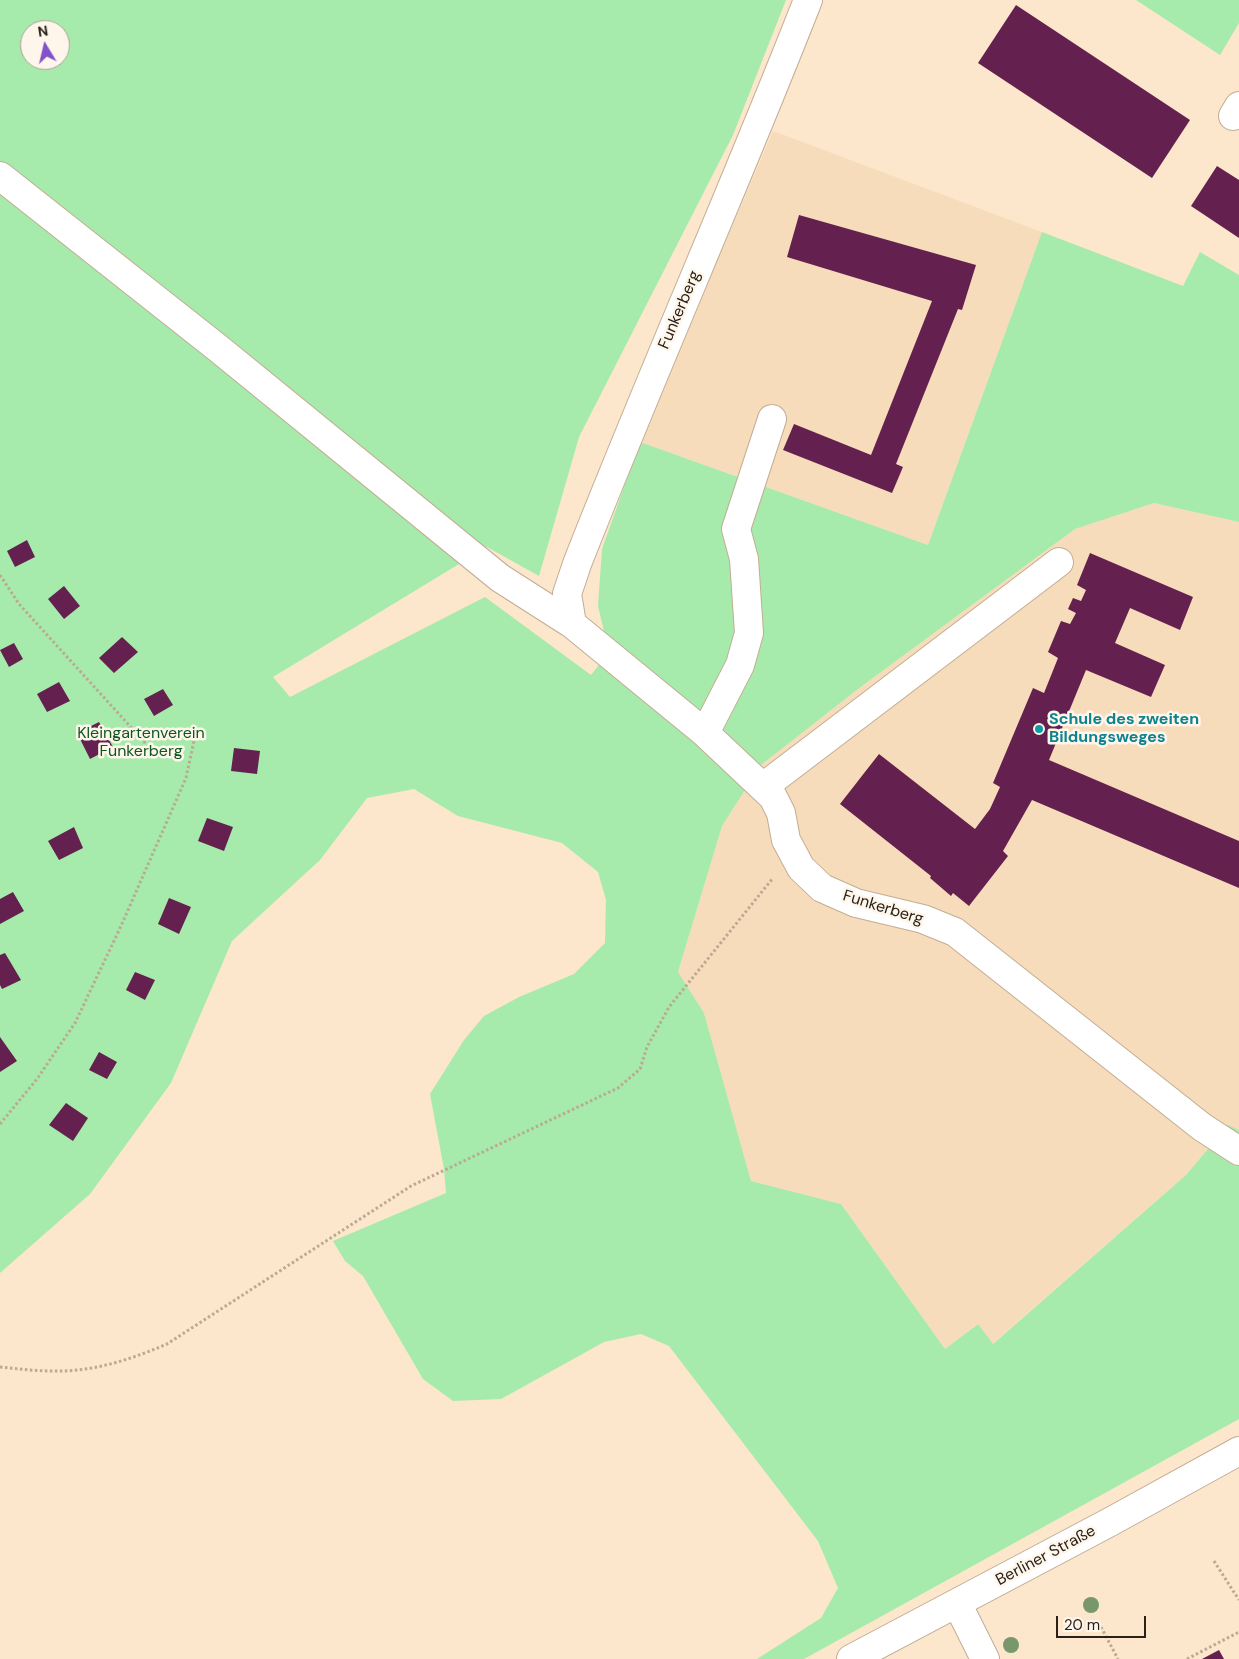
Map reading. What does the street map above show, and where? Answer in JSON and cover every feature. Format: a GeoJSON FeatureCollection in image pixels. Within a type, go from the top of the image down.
{"type":"FeatureCollection","features":[{"type":"Feature","properties":{"kind":"street","name":"Funkerberg"},"geometry":{"type":"LineString","coordinates":[[572,624],[567,594],[577,564],[677,316],[758,128],[808,0]]}},
{"type":"Feature","properties":{"kind":"street","name":"Funkerberg"},"geometry":{"type":"LineString","coordinates":[[0,176],[219,349],[500,578],[572,624],[705,732],[773,797],[780,813],[786,840],[801,868],[822,888],[856,903],[923,919],[955,932],[1202,1127],[1239,1151]]}},
{"type":"Feature","properties":{"kind":"street"},"geometry":{"type":"LineString","coordinates":[[705,732],[740,665],[749,633],[744,559],[736,529],[772,419]]}},
{"type":"Feature","properties":{"kind":"street"},"geometry":{"type":"LineString","coordinates":[[763,787],[1058,562]]}},
{"type":"Feature","properties":{"kind":"street","name":"Berliner Straße"},"geometry":{"type":"LineString","coordinates":[[851,1659],[1239,1451]]}},
{"type":"Feature","properties":{"kind":"street"},"geometry":{"type":"LineString","coordinates":[[957,1603],[985,1659]]}},
{"type":"Feature","properties":{"kind":"path"},"geometry":{"type":"LineString","coordinates":[[0,575],[19,604],[158,757]]}},
{"type":"Feature","properties":{"kind":"path"},"geometry":{"type":"LineString","coordinates":[[0,1124],[37,1079],[76,1023],[186,778],[195,736]]}},
{"type":"Feature","properties":{"kind":"path"},"geometry":{"type":"LineString","coordinates":[[0,1367],[56,1372],[130,1360],[167,1344],[411,1186],[618,1088],[640,1069],[647,1047],[669,1007],[793,853]]}},
{"type":"Feature","properties":{"kind":"path"},"geometry":{"type":"LineString","coordinates":[[1214,1561],[1239,1600]]}},
{"type":"Feature","properties":{"kind":"path"},"geometry":{"type":"LineString","coordinates":[[1102,1627],[1118,1659]]}},
{"type":"Feature","properties":{"kind":"path"},"geometry":{"type":"LineString","coordinates":[[1187,1659],[1239,1632]]}},
{"type":"Feature","properties":{"kind":"shaded area"},"geometry":{"type":"Polygon","coordinates":[[[773,131],[1042,232],[928,545],[640,442],[773,131]]]}},
{"type":"Feature","properties":{"kind":"shaded area"},"geometry":{"type":"Polygon","coordinates":[[[1154,503],[1239,522],[1239,1130],[1227,1125],[1186,1175],[992,1344],[977,1324],[945,1349],[841,1204],[751,1181],[704,1013],[678,972],[722,826],[761,765],[858,689],[1075,529],[1154,503]]]}},
{"type":"Feature","properties":{"kind":"green space","name":"Kleingartenverein Funkerberg"},"geometry":{"type":"Polygon","coordinates":[[[0,0],[786,0],[733,135],[579,437],[539,576],[487,547],[273,677],[290,697],[485,597],[591,675],[609,652],[598,606],[602,549],[640,442],[928,545],[1042,232],[1183,286],[1200,252],[1239,275],[1239,522],[1154,503],[1075,529],[858,689],[761,765],[722,826],[678,972],[704,1013],[751,1181],[841,1204],[945,1349],[978,1324],[993,1344],[1186,1175],[1228,1125],[1239,1130],[1239,1419],[804,1659],[757,1659],[821,1618],[838,1588],[818,1541],[669,1346],[641,1334],[604,1342],[501,1399],[453,1401],[423,1379],[363,1276],[345,1261],[333,1241],[446,1193],[444,1169],[430,1094],[464,1040],[484,1016],[519,997],[574,974],[605,943],[606,900],[598,872],[562,843],[458,816],[414,789],[367,798],[320,860],[232,941],[171,1083],[90,1194],[0,1273],[0,0]]]}},
{"type":"Feature","properties":{"kind":"green space"},"geometry":{"type":"Polygon","coordinates":[[[1136,0],[1239,0],[1239,23],[1220,55],[1136,0]]]}},
{"type":"Feature","properties":{"kind":"building"},"geometry":{"type":"Polygon","coordinates":[[[1016,5],[1190,120],[1152,178],[978,63],[1016,5]]]}},
{"type":"Feature","properties":{"kind":"building"},"geometry":{"type":"Polygon","coordinates":[[[1217,166],[1239,180],[1239,238],[1191,206],[1217,166]]]}},
{"type":"Feature","properties":{"kind":"building"},"geometry":{"type":"Polygon","coordinates":[[[799,215],[976,265],[962,310],[958,309],[896,464],[903,467],[892,493],[783,450],[794,424],[871,455],[932,301],[787,257],[799,215]]]}},
{"type":"Feature","properties":{"kind":"building"},"geometry":{"type":"Polygon","coordinates":[[[27,540],[35,557],[15,567],[7,551],[27,540]]]}},
{"type":"Feature","properties":{"kind":"building","name":"Schule des zweiten Bildungsweges"},"geometry":{"type":"Polygon","coordinates":[[[1090,553],[1193,597],[1180,630],[1130,608],[1115,643],[1165,665],[1151,697],[1086,670],[1049,760],[1239,841],[1239,888],[1032,800],[1003,851],[1008,856],[969,906],[953,893],[951,896],[930,878],[931,876],[840,804],[879,754],[975,829],[990,809],[1000,787],[993,783],[1033,688],[1044,693],[1058,658],[1048,652],[1061,621],[1070,624],[1076,613],[1068,609],[1073,598],[1081,601],[1086,590],[1077,585],[1090,553]]]}},
{"type":"Feature","properties":{"kind":"building"},"geometry":{"type":"Polygon","coordinates":[[[64,586],[80,606],[64,619],[48,599],[64,586]]]}},
{"type":"Feature","properties":{"kind":"building"},"geometry":{"type":"Polygon","coordinates":[[[122,637],[138,652],[114,673],[99,658],[122,637]]]}},
{"type":"Feature","properties":{"kind":"building"},"geometry":{"type":"Polygon","coordinates":[[[14,643],[23,659],[9,667],[0,650],[14,643]]]}},
{"type":"Feature","properties":{"kind":"building"},"geometry":{"type":"Polygon","coordinates":[[[59,682],[70,701],[47,712],[37,694],[59,682]]]}},
{"type":"Feature","properties":{"kind":"building"},"geometry":{"type":"Polygon","coordinates":[[[163,689],[173,705],[154,716],[144,699],[163,689]]]}},
{"type":"Feature","properties":{"kind":"building"},"geometry":{"type":"Polygon","coordinates":[[[99,722],[113,747],[90,759],[77,733],[99,722]]]}},
{"type":"Feature","properties":{"kind":"building"},"geometry":{"type":"Polygon","coordinates":[[[234,748],[260,751],[257,774],[231,771],[234,748]]]}},
{"type":"Feature","properties":{"kind":"building"},"geometry":{"type":"Polygon","coordinates":[[[207,818],[233,827],[224,851],[198,841],[207,818]]]}},
{"type":"Feature","properties":{"kind":"building"},"geometry":{"type":"Polygon","coordinates":[[[74,827],[83,848],[59,860],[48,841],[74,827]]]}},
{"type":"Feature","properties":{"kind":"building"},"geometry":{"type":"Polygon","coordinates":[[[13,892],[24,911],[0,924],[0,899],[13,892]]]}},
{"type":"Feature","properties":{"kind":"building"},"geometry":{"type":"Polygon","coordinates":[[[169,898],[191,907],[179,934],[158,924],[169,898]]]}},
{"type":"Feature","properties":{"kind":"building"},"geometry":{"type":"Polygon","coordinates":[[[5,953],[21,980],[2,989],[0,985],[0,955],[5,953]]]}},
{"type":"Feature","properties":{"kind":"building"},"geometry":{"type":"Polygon","coordinates":[[[135,972],[155,980],[145,1000],[126,990],[135,972]]]}},
{"type":"Feature","properties":{"kind":"building"},"geometry":{"type":"Polygon","coordinates":[[[0,1037],[17,1061],[0,1072],[0,1037]]]}},
{"type":"Feature","properties":{"kind":"building"},"geometry":{"type":"Polygon","coordinates":[[[99,1052],[117,1062],[107,1079],[89,1070],[99,1052]]]}},
{"type":"Feature","properties":{"kind":"building"},"geometry":{"type":"Polygon","coordinates":[[[66,1103],[88,1118],[73,1141],[49,1125],[66,1103]]]}},
{"type":"Feature","properties":{"kind":"building"},"geometry":{"type":"Polygon","coordinates":[[[1219,1650],[1224,1659],[1202,1659],[1219,1650]]]}},
{"type":"Feature","properties":{"kind":"place","name":"Schule des zweiten Bildungsweges"},"geometry":{"type":"Point","coordinates":[1039,729]}}]}
